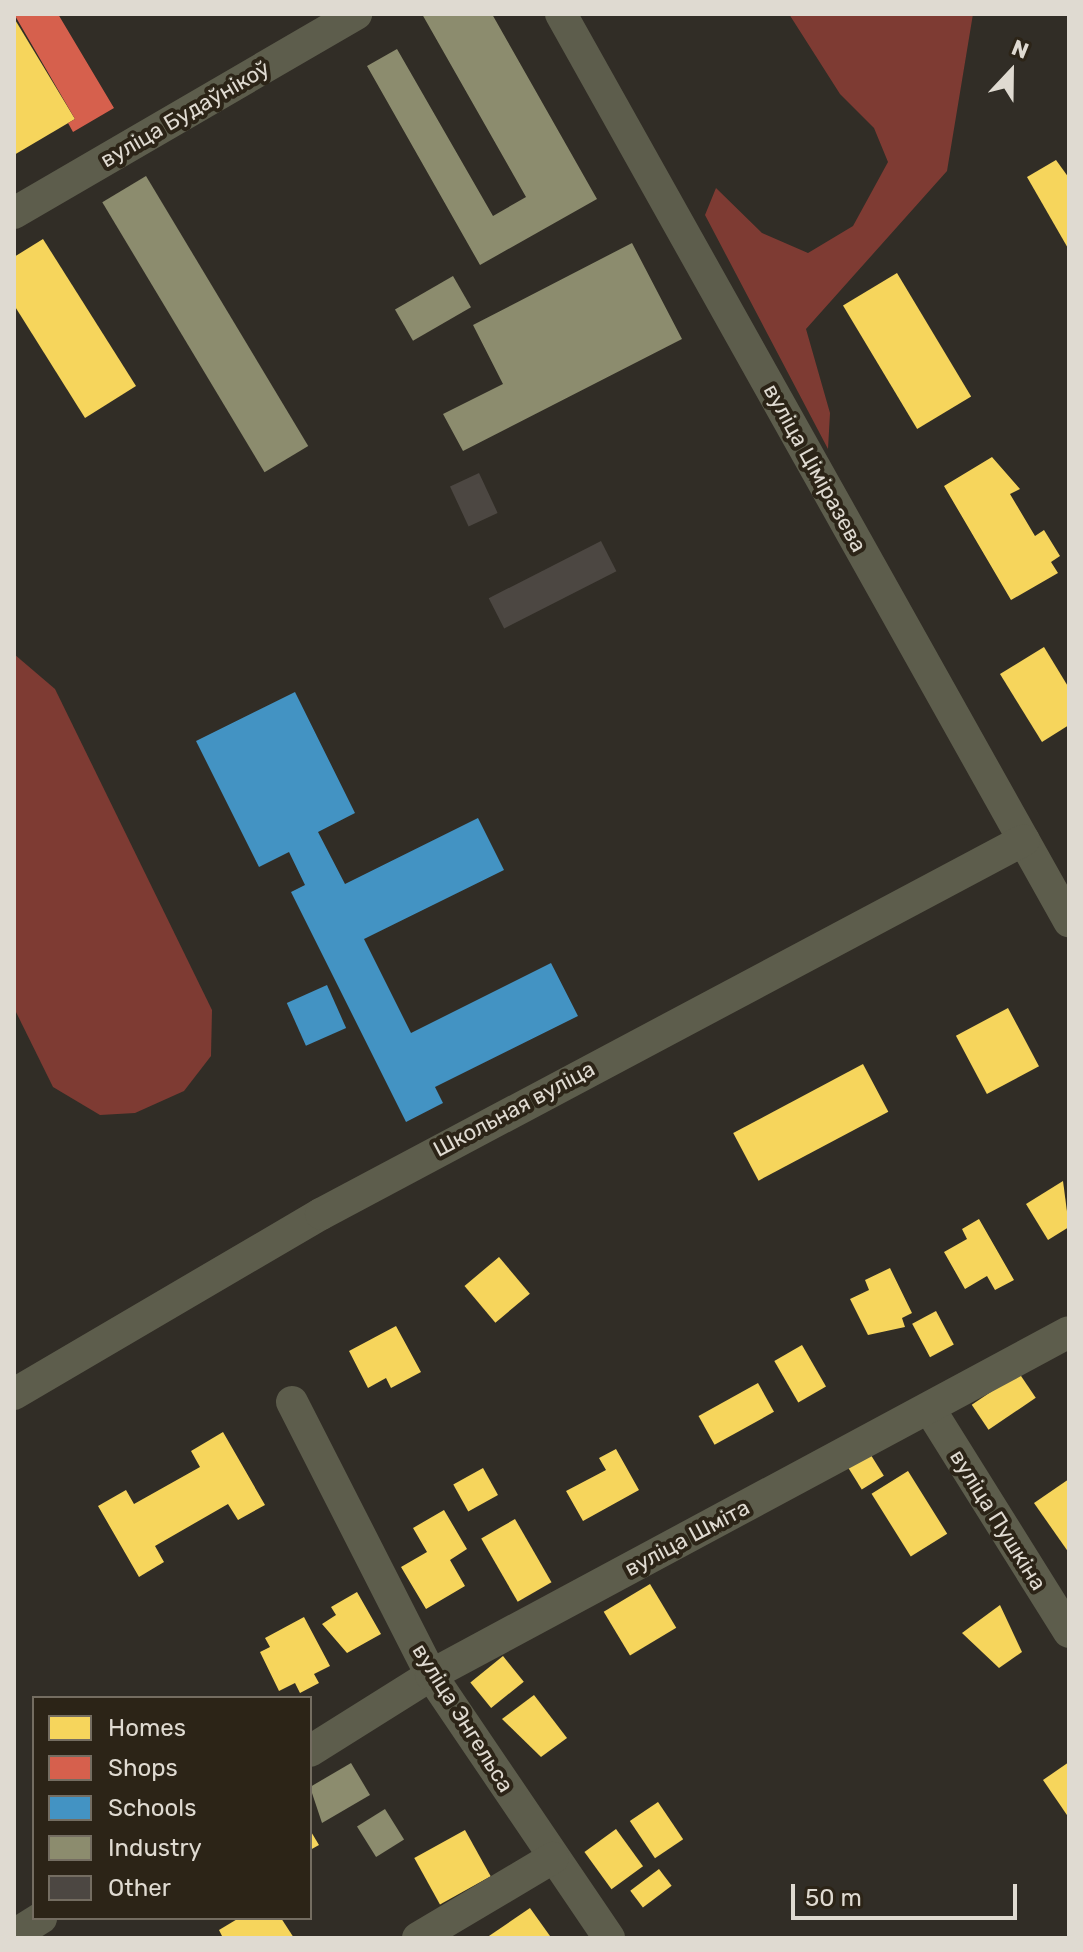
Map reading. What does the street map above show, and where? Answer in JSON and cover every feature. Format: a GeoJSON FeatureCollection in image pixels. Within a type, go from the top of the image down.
{"type":"FeatureCollection","features":[{"type":"Feature","properties":{"kind":"street","name":"вуліца Будаўнікоў"},"geometry":{"type":"LineString","coordinates":[[14,213],[356,14]]}},
{"type":"Feature","properties":{"kind":"street","name":"вуліца Ціміразева"},"geometry":{"type":"LineString","coordinates":[[561,14],[1066,911]]}},
{"type":"Feature","properties":{"kind":"street","name":"Школьная вуліца"},"geometry":{"type":"LineString","coordinates":[[14,1394],[321,1214],[1024,840]]}},
{"type":"Feature","properties":{"kind":"street","name":"вуліца Шміта"},"geometry":{"type":"LineString","coordinates":[[312,1750],[431,1675],[1069,1332]]}},
{"type":"Feature","properties":{"kind":"street","name":"вуліца Энгельса"},"geometry":{"type":"LineString","coordinates":[[292,1402],[431,1675],[609,1938]]}},
{"type":"Feature","properties":{"kind":"street","name":"вуліца Пушкіна"},"geometry":{"type":"LineString","coordinates":[[929,1408],[1069,1632]]}},
{"type":"Feature","properties":{"kind":"street"},"geometry":{"type":"LineString","coordinates":[[418,1938],[553,1858]]}},
{"type":"Feature","properties":{"kind":"street"},"geometry":{"type":"LineString","coordinates":[[14,1935],[38,1920]]}},
{"type":"Feature","properties":{"kind":"shaded area"},"geometry":{"type":"Polygon","coordinates":[[[789,14],[973,14],[947,171],[806,329],[830,413],[828,449],[705,215],[716,188],[762,233],[808,253],[853,226],[888,162],[874,128],[840,94],[789,14]]]}},
{"type":"Feature","properties":{"kind":"shaded area"},"geometry":{"type":"Polygon","coordinates":[[[14,654],[55,689],[212,1010],[211,1056],[184,1091],[135,1113],[100,1115],[53,1087],[14,1008],[14,654]]]}},
{"type":"Feature","properties":{"kind":"building: Homes"},"geometry":{"type":"Polygon","coordinates":[[[14,18],[75,119],[14,155],[14,18]]]}},
{"type":"Feature","properties":{"kind":"building: Homes"},"geometry":{"type":"Polygon","coordinates":[[[1056,160],[1069,178],[1069,250],[1027,177],[1056,160]]]}},
{"type":"Feature","properties":{"kind":"building: Homes"},"geometry":{"type":"Polygon","coordinates":[[[43,239],[136,386],[85,418],[14,305],[14,257],[43,239]]]}},
{"type":"Feature","properties":{"kind":"building: Homes"},"geometry":{"type":"Polygon","coordinates":[[[897,273],[971,396],[917,429],[843,305],[897,273]]]}},
{"type":"Feature","properties":{"kind":"building: Homes"},"geometry":{"type":"Polygon","coordinates":[[[992,457],[1020,489],[1010,494],[1035,536],[1044,530],[1060,556],[1051,562],[1058,573],[1011,600],[944,486],[992,457]]]}},
{"type":"Feature","properties":{"kind":"building: Homes"},"geometry":{"type":"Polygon","coordinates":[[[1044,647],[1069,688],[1069,725],[1042,742],[1000,674],[1044,647]]]}},
{"type":"Feature","properties":{"kind":"building: Homes"},"geometry":{"type":"Polygon","coordinates":[[[1008,1008],[1039,1066],[987,1094],[956,1036],[1008,1008]]]}},
{"type":"Feature","properties":{"kind":"building: Homes"},"geometry":{"type":"Polygon","coordinates":[[[863,1064],[888,1112],[759,1181],[733,1133],[863,1064]]]}},
{"type":"Feature","properties":{"kind":"building: Homes"},"geometry":{"type":"Polygon","coordinates":[[[1063,1181],[1069,1227],[1048,1240],[1026,1204],[1063,1181]]]}},
{"type":"Feature","properties":{"kind":"building: Homes"},"geometry":{"type":"Polygon","coordinates":[[[979,1219],[1014,1280],[995,1290],[987,1276],[965,1289],[944,1252],[967,1239],[962,1229],[979,1219]]]}},
{"type":"Feature","properties":{"kind":"building: Homes"},"geometry":{"type":"Polygon","coordinates":[[[499,1257],[530,1294],[495,1323],[465,1286],[499,1257]]]}},
{"type":"Feature","properties":{"kind":"building: Homes"},"geometry":{"type":"Polygon","coordinates":[[[890,1268],[912,1313],[902,1318],[905,1327],[868,1335],[850,1299],[869,1290],[865,1280],[890,1268]]]}},
{"type":"Feature","properties":{"kind":"building: Homes"},"geometry":{"type":"Polygon","coordinates":[[[936,1311],[954,1345],[930,1357],[912,1324],[936,1311]]]}},
{"type":"Feature","properties":{"kind":"building: Homes"},"geometry":{"type":"Polygon","coordinates":[[[396,1326],[421,1372],[391,1388],[386,1378],[368,1388],[349,1351],[396,1326]]]}},
{"type":"Feature","properties":{"kind":"building: Homes"},"geometry":{"type":"Polygon","coordinates":[[[802,1345],[826,1387],[798,1403],[774,1361],[802,1345]]]}},
{"type":"Feature","properties":{"kind":"building: Homes"},"geometry":{"type":"Polygon","coordinates":[[[1019,1373],[1036,1398],[989,1430],[972,1405],[1019,1373]]]}},
{"type":"Feature","properties":{"kind":"building: Homes"},"geometry":{"type":"Polygon","coordinates":[[[758,1383],[774,1412],[715,1445],[699,1416],[758,1383]]]}},
{"type":"Feature","properties":{"kind":"building: Homes"},"geometry":{"type":"Polygon","coordinates":[[[223,1432],[265,1505],[238,1520],[228,1504],[155,1546],[164,1562],[139,1577],[98,1506],[126,1490],[134,1504],[200,1467],[191,1451],[223,1432]]]}},
{"type":"Feature","properties":{"kind":"building: Homes"},"geometry":{"type":"Polygon","coordinates":[[[616,1449],[639,1490],[583,1521],[566,1491],[606,1470],[599,1458],[616,1449]]]}},
{"type":"Feature","properties":{"kind":"building: Homes"},"geometry":{"type":"Polygon","coordinates":[[[869,1452],[884,1476],[862,1490],[847,1466],[869,1452]]]}},
{"type":"Feature","properties":{"kind":"building: Homes"},"geometry":{"type":"Polygon","coordinates":[[[483,1468],[498,1495],[468,1512],[453,1484],[483,1468]]]}},
{"type":"Feature","properties":{"kind":"building: Homes"},"geometry":{"type":"Polygon","coordinates":[[[908,1471],[947,1534],[911,1557],[872,1494],[908,1471]]]}},
{"type":"Feature","properties":{"kind":"building: Homes"},"geometry":{"type":"Polygon","coordinates":[[[1069,1479],[1069,1553],[1034,1503],[1069,1479]]]}},
{"type":"Feature","properties":{"kind":"building: Homes"},"geometry":{"type":"Polygon","coordinates":[[[444,1510],[467,1549],[450,1560],[465,1586],[426,1609],[401,1567],[427,1552],[413,1528],[444,1510]]]}},
{"type":"Feature","properties":{"kind":"building: Homes"},"geometry":{"type":"Polygon","coordinates":[[[515,1519],[552,1582],[518,1602],[481,1538],[515,1519]]]}},
{"type":"Feature","properties":{"kind":"building: Homes"},"geometry":{"type":"Polygon","coordinates":[[[650,1584],[676,1628],[630,1656],[604,1612],[650,1584]]]}},
{"type":"Feature","properties":{"kind":"building: Homes"},"geometry":{"type":"Polygon","coordinates":[[[357,1592],[381,1634],[347,1653],[322,1624],[336,1615],[331,1607],[357,1592]]]}},
{"type":"Feature","properties":{"kind":"building: Homes"},"geometry":{"type":"Polygon","coordinates":[[[1000,1605],[1022,1652],[999,1668],[962,1633],[1000,1605]]]}},
{"type":"Feature","properties":{"kind":"building: Homes"},"geometry":{"type":"Polygon","coordinates":[[[304,1617],[330,1666],[314,1674],[319,1683],[300,1693],[295,1683],[279,1691],[260,1652],[270,1647],[265,1638],[304,1617]]]}},
{"type":"Feature","properties":{"kind":"building: Homes"},"geometry":{"type":"Polygon","coordinates":[[[503,1656],[524,1682],[491,1708],[470,1682],[503,1656]]]}},
{"type":"Feature","properties":{"kind":"building: Homes"},"geometry":{"type":"Polygon","coordinates":[[[534,1695],[567,1738],[541,1757],[502,1719],[534,1695]]]}},
{"type":"Feature","properties":{"kind":"building: Homes"},"geometry":{"type":"Polygon","coordinates":[[[1069,1762],[1069,1818],[1043,1780],[1069,1762]]]}},
{"type":"Feature","properties":{"kind":"building: Homes"},"geometry":{"type":"Polygon","coordinates":[[[658,1802],[683,1839],[655,1858],[630,1821],[658,1802]]]}},
{"type":"Feature","properties":{"kind":"building: Homes"},"geometry":{"type":"Polygon","coordinates":[[[616,1829],[643,1866],[611,1889],[584,1852],[616,1829]]]}},
{"type":"Feature","properties":{"kind":"building: Homes"},"geometry":{"type":"Polygon","coordinates":[[[465,1830],[491,1876],[440,1904],[414,1858],[465,1830]]]}},
{"type":"Feature","properties":{"kind":"building: Homes"},"geometry":{"type":"Polygon","coordinates":[[[312,1833],[319,1845],[312,1849],[312,1833]]]}},
{"type":"Feature","properties":{"kind":"building: Homes"},"geometry":{"type":"Polygon","coordinates":[[[659,1869],[672,1886],[643,1907],[630,1891],[659,1869]]]}},
{"type":"Feature","properties":{"kind":"building: Homes"},"geometry":{"type":"Polygon","coordinates":[[[530,1908],[550,1936],[486,1938],[530,1908]]]}},
{"type":"Feature","properties":{"kind":"building: Homes"},"geometry":{"type":"Polygon","coordinates":[[[236,1920],[282,1920],[294,1938],[223,1938],[219,1930],[236,1920]]]}},
{"type":"Feature","properties":{"kind":"building: Shops"},"geometry":{"type":"Polygon","coordinates":[[[14,14],[58,14],[114,108],[73,132],[68,123],[75,119],[14,14]]]}},
{"type":"Feature","properties":{"kind":"building: Schools"},"geometry":{"type":"Polygon","coordinates":[[[295,692],[355,813],[318,832],[345,884],[478,818],[504,870],[364,939],[411,1033],[551,963],[578,1016],[435,1087],[443,1103],[406,1122],[291,892],[305,885],[289,852],[259,867],[196,741],[295,692]]]}},
{"type":"Feature","properties":{"kind":"building: Schools"},"geometry":{"type":"Polygon","coordinates":[[[327,985],[346,1028],[306,1046],[287,1003],[327,985]]]}},
{"type":"Feature","properties":{"kind":"building: Industry"},"geometry":{"type":"Polygon","coordinates":[[[422,14],[492,14],[597,199],[480,265],[367,66],[397,49],[493,216],[526,197],[422,14]]]}},
{"type":"Feature","properties":{"kind":"building: Industry"},"geometry":{"type":"Polygon","coordinates":[[[146,176],[308,446],[265,472],[102,202],[146,176]]]}},
{"type":"Feature","properties":{"kind":"building: Industry"},"geometry":{"type":"Polygon","coordinates":[[[632,243],[682,339],[463,451],[443,414],[503,384],[473,325],[632,243]]]}},
{"type":"Feature","properties":{"kind":"building: Industry"},"geometry":{"type":"Polygon","coordinates":[[[453,276],[471,307],[413,341],[395,310],[453,276]]]}},
{"type":"Feature","properties":{"kind":"building: Industry"},"geometry":{"type":"Polygon","coordinates":[[[351,1763],[370,1795],[322,1823],[312,1786],[351,1763]]]}},
{"type":"Feature","properties":{"kind":"building: Industry"},"geometry":{"type":"Polygon","coordinates":[[[385,1809],[404,1840],[376,1857],[357,1826],[385,1809]]]}},
{"type":"Feature","properties":{"kind":"building: Other"},"geometry":{"type":"Polygon","coordinates":[[[479,473],[498,513],[469,526],[450,487],[479,473]]]}},
{"type":"Feature","properties":{"kind":"building: Other"},"geometry":{"type":"Polygon","coordinates":[[[601,541],[616,571],[504,628],[489,598],[601,541]]]}}]}
